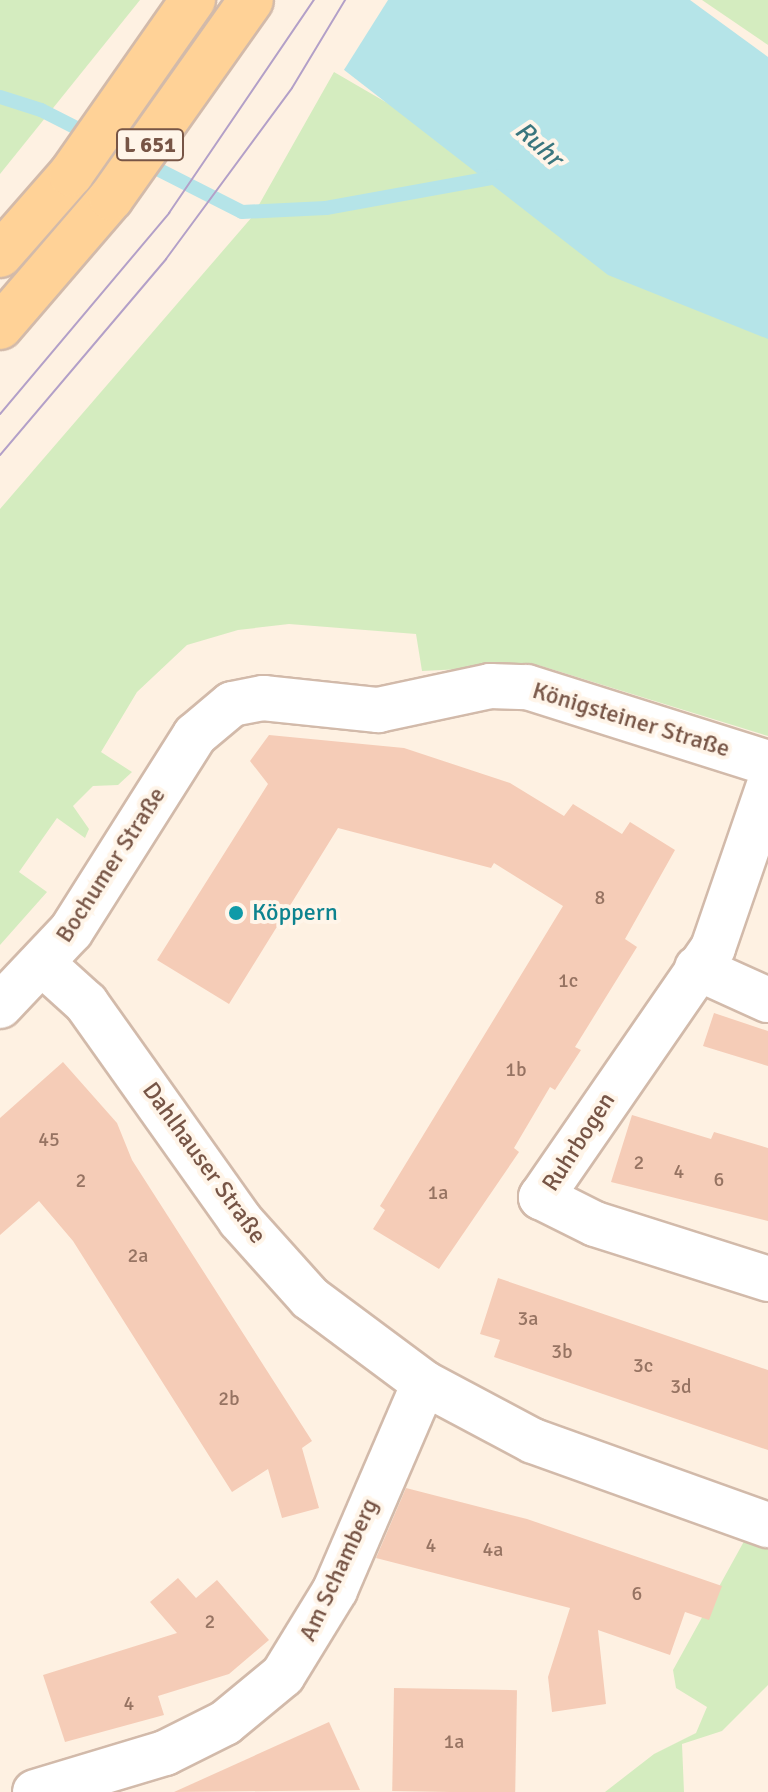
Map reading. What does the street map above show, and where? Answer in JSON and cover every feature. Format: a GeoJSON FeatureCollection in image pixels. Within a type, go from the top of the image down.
{"type":"FeatureCollection","features":[{"type":"Feature","properties":{"kind":"main road","name":"L 651"},"geometry":{"type":"LineString","coordinates":[[2,252],[71,174],[193,0]]}},
{"type":"Feature","properties":{"kind":"main road","name":"L 651"},"geometry":{"type":"LineString","coordinates":[[0,327],[111,198],[251,0]]}},
{"type":"Feature","properties":{"kind":"street","name":"Königsteiner Straße"},"geometry":{"type":"LineString","coordinates":[[213,715],[232,704],[263,698],[378,710],[479,688],[527,687],[768,763]]}},
{"type":"Feature","properties":{"kind":"street","name":"Bochumer Straße"},"geometry":{"type":"LineString","coordinates":[[0,1006],[44,965],[213,715]]}},
{"type":"Feature","properties":{"kind":"street","name":"Ruhrbogen"},"geometry":{"type":"LineString","coordinates":[[768,788],[726,914],[697,968],[541,1197],[595,1224],[768,1279]]}},
{"type":"Feature","properties":{"kind":"street","name":"Dahlhauser Straße"},"geometry":{"type":"LineString","coordinates":[[44,965],[86,1003],[240,1220],[310,1298],[424,1383],[533,1441],[768,1525]]}},
{"type":"Feature","properties":{"kind":"street"},"geometry":{"type":"LineString","coordinates":[[697,968],[768,1000]]}},
{"type":"Feature","properties":{"kind":"street","name":"Am Schamberg"},"geometry":{"type":"LineString","coordinates":[[35,1792],[165,1753],[225,1723],[283,1675],[335,1590],[424,1383]]}},
{"type":"Feature","properties":{"kind":"green space"},"geometry":{"type":"Polygon","coordinates":[[[0,0],[140,0],[0,174],[0,0]]]}},
{"type":"Feature","properties":{"kind":"green space"},"geometry":{"type":"Polygon","coordinates":[[[702,0],[768,0],[768,45],[702,0]]]}},
{"type":"Feature","properties":{"kind":"green space"},"geometry":{"type":"Polygon","coordinates":[[[334,72],[420,122],[608,274],[768,338],[768,736],[538,665],[422,671],[416,634],[289,624],[238,630],[187,645],[137,692],[101,752],[132,772],[118,785],[93,786],[73,806],[89,829],[85,838],[57,818],[19,872],[47,892],[0,945],[0,509],[252,217],[334,72]]]}},
{"type":"Feature","properties":{"kind":"green space"},"geometry":{"type":"Polygon","coordinates":[[[753,1525],[768,1531],[768,1685],[722,1731],[682,1744],[684,1792],[605,1792],[654,1754],[696,1733],[707,1707],[676,1688],[673,1670],[753,1525]]]}},
{"type":"Feature","properties":{"kind":"water","name":"Ruhr"},"geometry":{"type":"Polygon","coordinates":[[[254,0],[690,0],[768,57],[768,339],[608,275],[254,0]]]}},
{"type":"Feature","properties":{"kind":"pier"},"geometry":{"type":"Polygon","coordinates":[[[250,0],[388,0],[342,73],[250,0]]]}},
{"type":"Feature","properties":{"kind":"building"},"geometry":{"type":"Polygon","coordinates":[[[269,735],[404,748],[510,783],[564,816],[573,804],[622,834],[630,822],[675,850],[625,939],[637,947],[575,1047],[581,1050],[555,1090],[550,1087],[514,1148],[519,1152],[439,1269],[373,1229],[385,1210],[380,1206],[563,906],[494,863],[491,868],[338,828],[229,1004],[157,960],[268,784],[250,761],[269,735]]]}},
{"type":"Feature","properties":{"kind":"building"},"geometry":{"type":"Polygon","coordinates":[[[714,1013],[768,1031],[768,1066],[703,1046],[714,1013]]]}},
{"type":"Feature","properties":{"kind":"building"},"geometry":{"type":"Polygon","coordinates":[[[63,1062],[117,1123],[132,1160],[312,1441],[302,1448],[319,1508],[282,1518],[268,1469],[232,1492],[73,1241],[39,1201],[0,1235],[0,1118],[63,1062]]]}},
{"type":"Feature","properties":{"kind":"building"},"geometry":{"type":"Polygon","coordinates":[[[632,1115],[711,1139],[714,1132],[768,1148],[768,1221],[611,1182],[632,1115]]]}},
{"type":"Feature","properties":{"kind":"building"},"geometry":{"type":"Polygon","coordinates":[[[498,1278],[768,1370],[768,1450],[494,1357],[500,1340],[480,1334],[498,1278]]]}},
{"type":"Feature","properties":{"kind":"building"},"geometry":{"type":"Polygon","coordinates":[[[406,1488],[527,1519],[722,1586],[709,1620],[685,1612],[670,1655],[598,1630],[606,1704],[552,1712],[548,1677],[570,1608],[376,1558],[406,1488]]]}},
{"type":"Feature","properties":{"kind":"building"},"geometry":{"type":"Polygon","coordinates":[[[178,1578],[196,1598],[217,1580],[269,1640],[229,1674],[158,1696],[164,1715],[65,1742],[43,1675],[177,1633],[150,1602],[178,1578]]]}},
{"type":"Feature","properties":{"kind":"building"},"geometry":{"type":"Polygon","coordinates":[[[394,1688],[517,1690],[515,1792],[392,1791],[394,1688]]]}},
{"type":"Feature","properties":{"kind":"building"},"geometry":{"type":"Polygon","coordinates":[[[329,1722],[360,1790],[174,1792],[329,1722]]]}},
{"type":"Feature","properties":{"kind":"waterway"},"geometry":{"type":"LineString","coordinates":[[0,97],[41,110],[242,212],[326,208],[502,176]]}},
{"type":"Feature","properties":{"kind":"tram line"},"geometry":{"type":"LineString","coordinates":[[0,414],[169,213],[314,0]]}},
{"type":"Feature","properties":{"kind":"tram line"},"geometry":{"type":"LineString","coordinates":[[0,455],[166,259],[292,88],[345,0]]}},
{"type":"Feature","properties":{"kind":"place","name":"Köppern"},"geometry":{"type":"Point","coordinates":[236,913]}}]}
